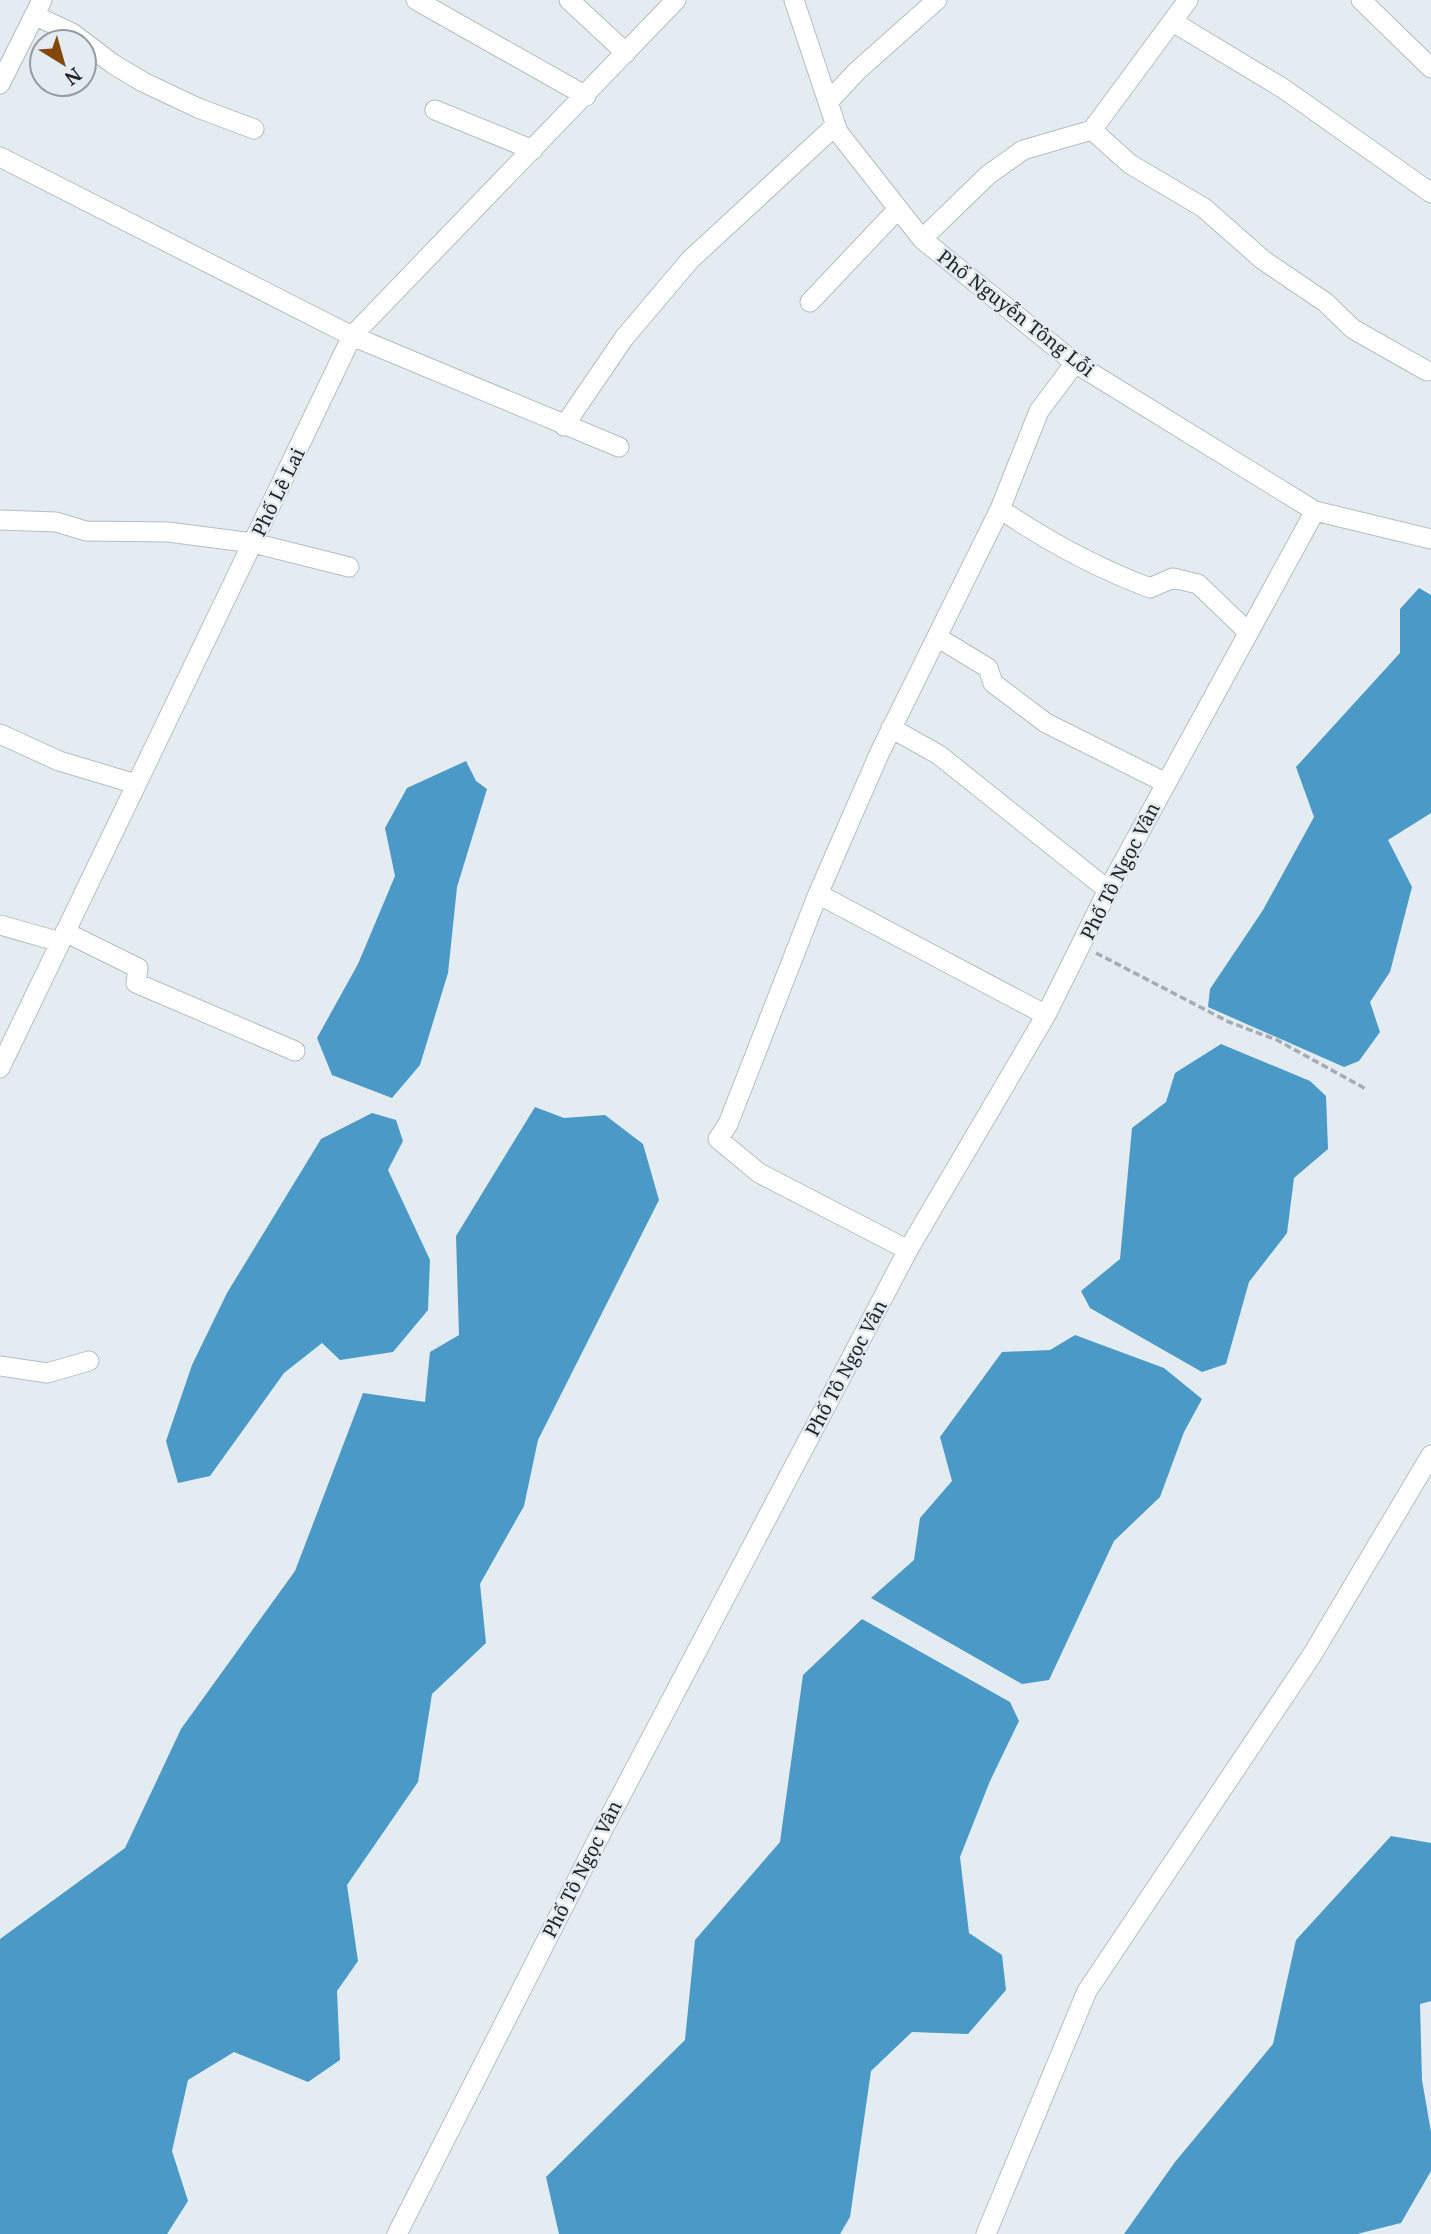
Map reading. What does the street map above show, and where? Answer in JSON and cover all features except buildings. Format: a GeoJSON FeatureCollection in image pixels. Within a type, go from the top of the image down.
{"type":"FeatureCollection","features":[{"type":"Feature","properties":{"kind":"street"},"geometry":{"type":"LineString","coordinates":[[416,0],[586,96]]}},
{"type":"Feature","properties":{"kind":"street"},"geometry":{"type":"LineString","coordinates":[[569,0],[626,53]]}},
{"type":"Feature","properties":{"kind":"street","name":"Phố Lê Lai"},"geometry":{"type":"LineString","coordinates":[[0,1068],[352,336],[676,0]]}},
{"type":"Feature","properties":{"kind":"street","name":"Phố Nguyễn Tông Lỗi"},"geometry":{"type":"LineString","coordinates":[[794,0],[836,125],[922,239],[1075,363],[1314,511],[1431,539]]}},
{"type":"Feature","properties":{"kind":"street"},"geometry":{"type":"LineString","coordinates":[[828,102],[867,62],[937,0]]}},
{"type":"Feature","properties":{"kind":"street"},"geometry":{"type":"LineString","coordinates":[[922,239],[988,175],[1023,150],[1092,130],[1188,0]]}},
{"type":"Feature","properties":{"kind":"street"},"geometry":{"type":"LineString","coordinates":[[1361,0],[1431,68]]}},
{"type":"Feature","properties":{"kind":"street"},"geometry":{"type":"LineString","coordinates":[[0,84],[38,8],[113,64],[143,82],[198,108],[254,129]]}},
{"type":"Feature","properties":{"kind":"street"},"geometry":{"type":"LineString","coordinates":[[1173,22],[1284,89],[1431,193]]}},
{"type":"Feature","properties":{"kind":"street"},"geometry":{"type":"LineString","coordinates":[[435,110],[533,150]]}},
{"type":"Feature","properties":{"kind":"street"},"geometry":{"type":"LineString","coordinates":[[564,426],[624,338],[690,260],[836,125]]}},
{"type":"Feature","properties":{"kind":"street"},"geometry":{"type":"LineString","coordinates":[[1092,130],[1130,164],[1204,208],[1263,260],[1325,302],[1353,329],[1427,371]]}},
{"type":"Feature","properties":{"kind":"street"},"geometry":{"type":"LineString","coordinates":[[0,157],[352,336],[619,447]]}},
{"type":"Feature","properties":{"kind":"street"},"geometry":{"type":"LineString","coordinates":[[810,302],[898,209]]}},
{"type":"Feature","properties":{"kind":"street"},"geometry":{"type":"LineString","coordinates":[[908,1250],[759,1173],[718,1139],[728,1124],[818,894],[891,728],[1000,509],[1039,411],[1075,363]]}},
{"type":"Feature","properties":{"kind":"street"},"geometry":{"type":"LineString","coordinates":[[1000,509],[1028,528],[1114,574],[1150,588],[1174,578],[1198,584],[1248,632]]}},
{"type":"Feature","properties":{"kind":"street","name":"Phố Tô Ngọc Vân"},"geometry":{"type":"LineString","coordinates":[[397,2234],[599,1836],[908,1250],[1046,1014],[1108,890],[1314,511]]}},
{"type":"Feature","properties":{"kind":"street"},"geometry":{"type":"LineString","coordinates":[[0,520],[56,522],[86,531],[168,532],[253,543],[349,567]]}},
{"type":"Feature","properties":{"kind":"street"},"geometry":{"type":"LineString","coordinates":[[937,637],[988,668],[993,683],[1046,723],[1166,783]]}},
{"type":"Feature","properties":{"kind":"street"},"geometry":{"type":"LineString","coordinates":[[891,728],[939,755],[1108,890]]}},
{"type":"Feature","properties":{"kind":"street"},"geometry":{"type":"LineString","coordinates":[[0,734],[59,761],[136,784]]}},
{"type":"Feature","properties":{"kind":"street"},"geometry":{"type":"LineString","coordinates":[[818,894],[1046,1014]]}},
{"type":"Feature","properties":{"kind":"street"},"geometry":{"type":"LineString","coordinates":[[0,925],[62,937],[138,968],[136,983],[295,1051]]}},
{"type":"Feature","properties":{"kind":"street"},"geometry":{"type":"LineString","coordinates":[[0,1366],[47,1373],[89,1361]]}},
{"type":"Feature","properties":{"kind":"street"},"geometry":{"type":"LineString","coordinates":[[986,2234],[1087,1991],[1312,1655],[1431,1455]]}},
{"type":"Feature","properties":{"kind":"path"},"geometry":{"type":"LineString","coordinates":[[1081,945],[1229,1022],[1277,1040],[1366,1089]]}},
{"type":"Feature","properties":{"kind":"water"},"geometry":{"type":"Polygon","coordinates":[[[1419,588],[1431,595],[1431,813],[1388,840],[1412,887],[1390,972],[1370,1002],[1380,1032],[1359,1061],[1344,1067],[1208,1007],[1210,989],[1263,910],[1314,817],[1296,767],[1400,653],[1400,609],[1419,588]]]}},
{"type":"Feature","properties":{"kind":"water"},"geometry":{"type":"Polygon","coordinates":[[[466,761],[476,781],[487,789],[457,887],[448,973],[420,1065],[392,1098],[332,1075],[317,1038],[358,964],[395,876],[385,828],[407,788],[466,761]]]}},
{"type":"Feature","properties":{"kind":"water"},"geometry":{"type":"Polygon","coordinates":[[[1221,1044],[1310,1081],[1326,1096],[1328,1149],[1294,1178],[1287,1233],[1249,1282],[1226,1364],[1202,1372],[1090,1308],[1081,1291],[1120,1259],[1132,1128],[1166,1102],[1175,1073],[1221,1044]]]}},
{"type":"Feature","properties":{"kind":"water"},"geometry":{"type":"Polygon","coordinates":[[[535,1107],[564,1118],[605,1115],[643,1144],[659,1200],[538,1440],[524,1506],[480,1584],[486,1643],[432,1694],[418,1782],[347,1885],[358,1961],[337,1991],[340,2060],[308,2082],[234,2052],[188,2080],[172,2151],[188,2201],[167,2234],[0,2234],[0,1939],[125,1848],[181,1729],[295,1571],[363,1393],[425,1402],[430,1352],[459,1335],[456,1236],[535,1107]]]}},
{"type":"Feature","properties":{"kind":"water"},"geometry":{"type":"Polygon","coordinates":[[[372,1113],[396,1120],[403,1141],[388,1170],[430,1260],[428,1310],[393,1352],[340,1360],[322,1343],[284,1373],[210,1476],[178,1483],[166,1441],[192,1365],[227,1293],[321,1139],[372,1113]]]}},
{"type":"Feature","properties":{"kind":"water"},"geometry":{"type":"Polygon","coordinates":[[[1075,1335],[1164,1368],[1202,1399],[1184,1432],[1160,1497],[1114,1541],[1049,1680],[1022,1684],[871,1598],[914,1560],[920,1518],[952,1481],[940,1437],[1002,1352],[1050,1350],[1075,1335]]]}},
{"type":"Feature","properties":{"kind":"water"},"geometry":{"type":"Polygon","coordinates":[[[862,1619],[1010,1702],[1019,1721],[990,1781],[960,1857],[969,1933],[1002,1955],[1006,1990],[968,2034],[912,2032],[871,2071],[850,2217],[840,2234],[559,2234],[546,2177],[685,2040],[695,1940],[780,1842],[803,1675],[862,1619]]]}},
{"type":"Feature","properties":{"kind":"water"},"geometry":{"type":"Polygon","coordinates":[[[1391,1836],[1431,1843],[1431,2001],[1420,2004],[1422,2080],[1431,2132],[1431,2171],[1401,2223],[1357,2234],[1124,2234],[1175,2162],[1273,2044],[1296,1940],[1391,1836]]]}}]}
